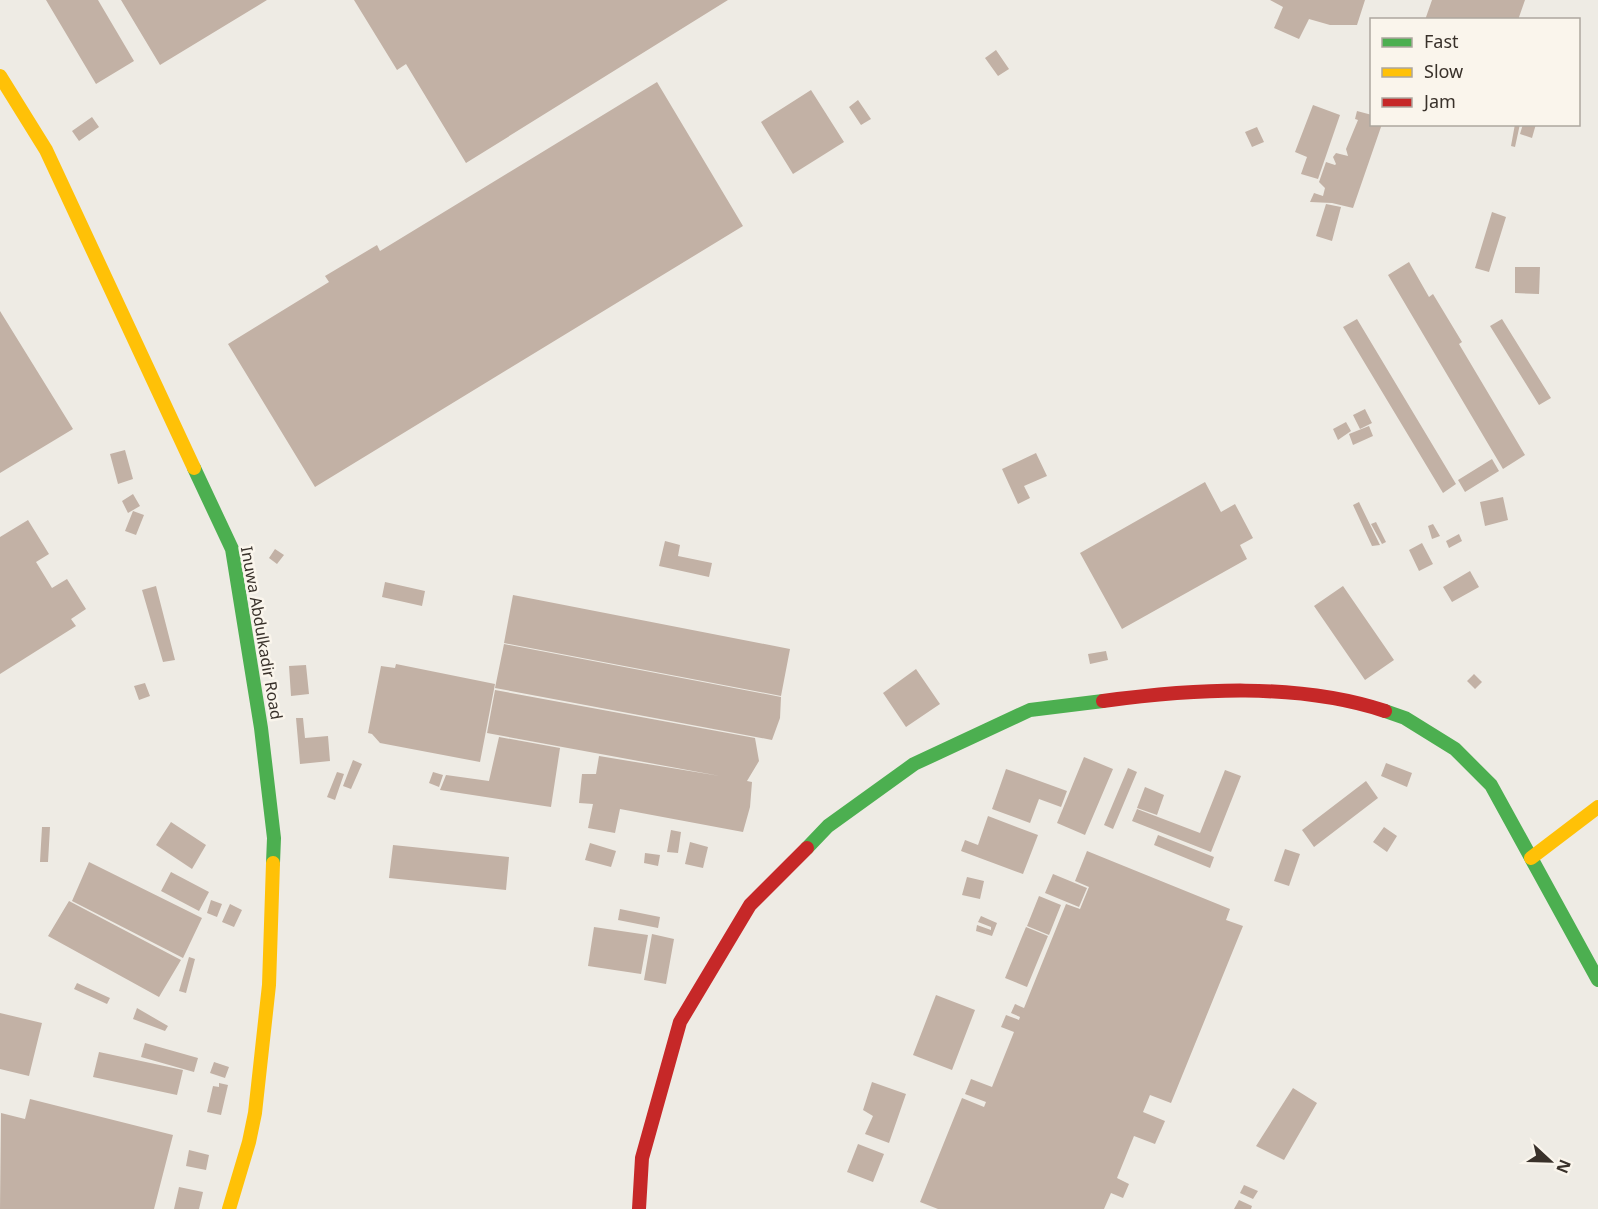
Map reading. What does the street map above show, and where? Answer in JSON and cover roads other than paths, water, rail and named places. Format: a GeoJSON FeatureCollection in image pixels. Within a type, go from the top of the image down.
{"type":"FeatureCollection","features":[{"type":"Feature","properties":{"kind":"main road","name":"Inuwa Abdulkadir Road"},"geometry":{"type":"LineString","coordinates":[[0,76],[46,150],[232,549],[261,728],[274,838],[270,985],[255,1113],[229,1209]]}},
{"type":"Feature","properties":{"kind":"main road"},"geometry":{"type":"LineString","coordinates":[[639,1209],[642,1158],[681,1022],[750,905],[828,826],[914,764],[1030,710],[1161,693],[1227,691],[1314,695],[1360,703],[1405,718],[1455,749],[1491,785],[1598,980]]}},
{"type":"Feature","properties":{"kind":"main road"},"geometry":{"type":"LineString","coordinates":[[1531,858],[1598,807]]}}]}
